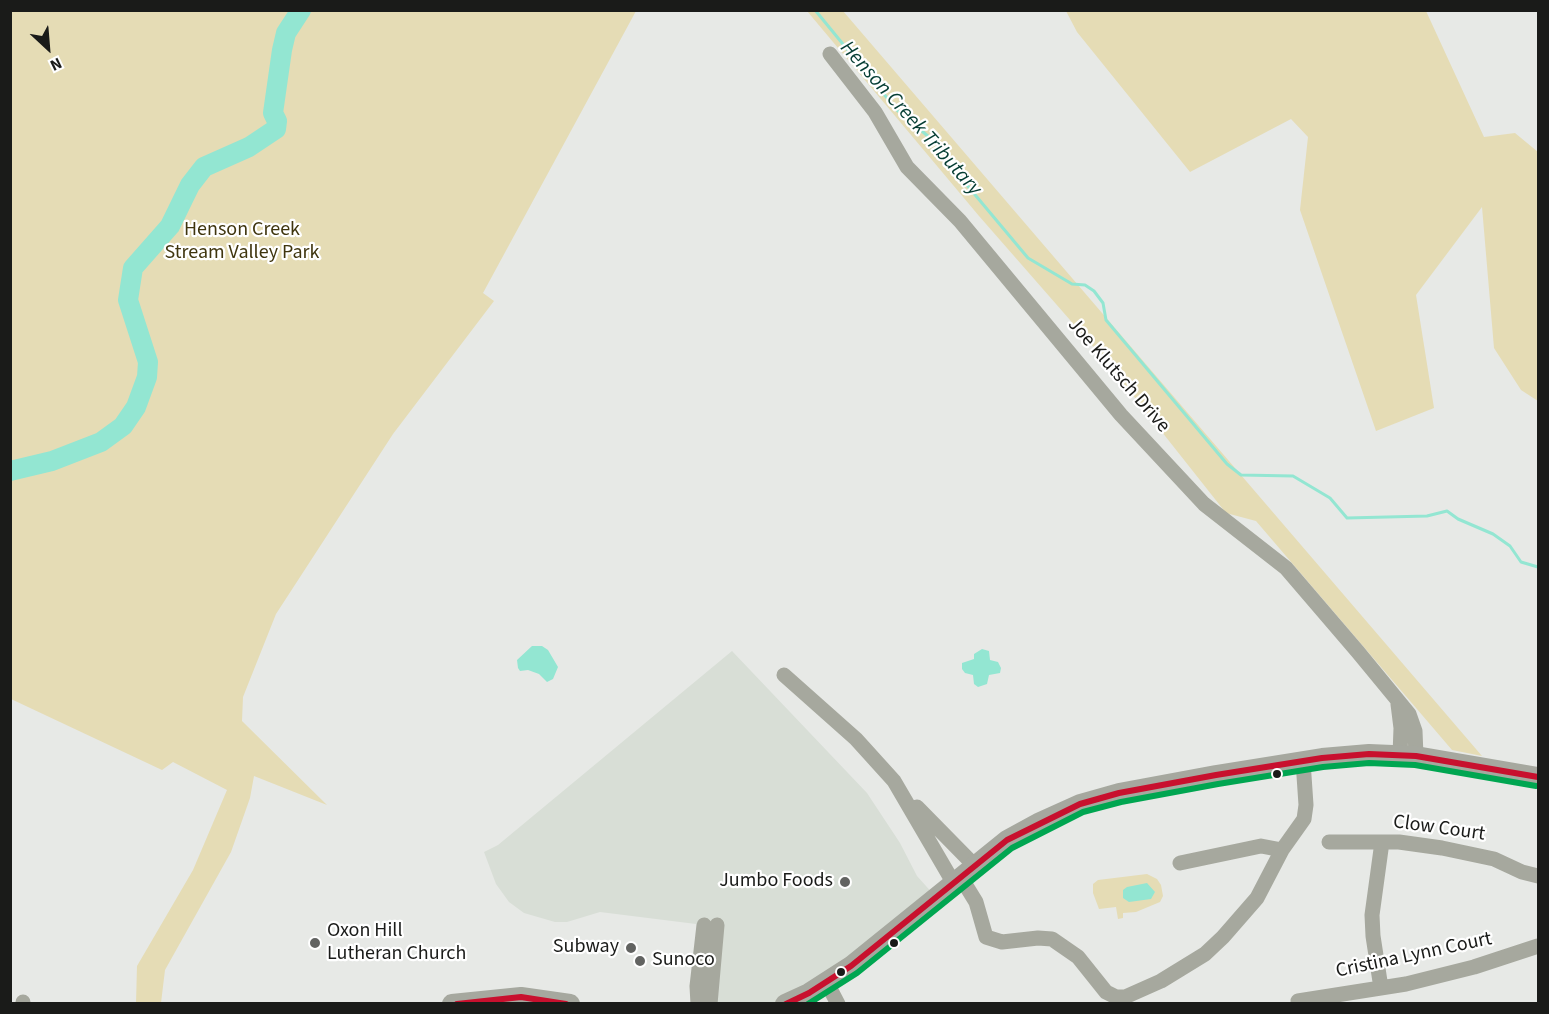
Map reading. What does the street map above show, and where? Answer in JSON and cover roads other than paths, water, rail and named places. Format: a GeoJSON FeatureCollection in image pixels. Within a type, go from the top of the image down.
{"type":"FeatureCollection","features":[{"type":"Feature","properties":{"kind":"main road"},"geometry":{"type":"LineString","coordinates":[[785,1004],[827,983],[864,957],[962,874],[1019,833],[1080,804],[1150,786],[1303,761],[1369,754],[1408,756],[1539,777]]}},
{"type":"Feature","properties":{"kind":"main road"},"geometry":{"type":"LineString","coordinates":[[452,1004],[521,997],[570,1004]]}},
{"type":"Feature","properties":{"kind":"street","name":"Joe Klutsch Drive"},"geometry":{"type":"LineString","coordinates":[[830,54],[875,112],[906,168],[960,221],[1121,415],[1204,504],[1286,568],[1412,719],[1408,756]]}},
{"type":"Feature","properties":{"kind":"street"},"geometry":{"type":"LineString","coordinates":[[784,675],[856,739],[904,794],[962,874],[976,902],[986,937],[1002,942],[1038,938],[1052,939],[1078,957],[1106,992],[1120,998],[1161,981],[1205,954],[1223,938],[1257,898],[1282,850],[1304,819],[1303,761]]}},
{"type":"Feature","properties":{"kind":"street"},"geometry":{"type":"LineString","coordinates":[[904,794],[962,874]]}},
{"type":"Feature","properties":{"kind":"street","name":"Clow Court"},"geometry":{"type":"LineString","coordinates":[[1329,842],[1382,842],[1469,853],[1494,859],[1522,872],[1539,876]]}},
{"type":"Feature","properties":{"kind":"street"},"geometry":{"type":"LineString","coordinates":[[1381,988],[1372,915],[1382,842]]}},
{"type":"Feature","properties":{"kind":"street"},"geometry":{"type":"LineString","coordinates":[[1180,863],[1261,846],[1282,850]]}},
{"type":"Feature","properties":{"kind":"street"},"geometry":{"type":"LineString","coordinates":[[698,1004],[697,986],[710,925],[710,1004]]}},
{"type":"Feature","properties":{"kind":"street","name":"Cristina Lynn Court"},"geometry":{"type":"LineString","coordinates":[[1298,1001],[1381,988],[1474,967],[1539,946]]}},
{"type":"Feature","properties":{"kind":"street"},"geometry":{"type":"LineString","coordinates":[[827,983],[838,1004]]}},
{"type":"Feature","properties":{"kind":"waterway"},"geometry":{"type":"LineString","coordinates":[[10,471],[52,461],[101,442],[123,426],[136,407],[147,377],[148,362],[128,300],[133,268],[170,226],[190,185],[204,167],[249,147],[276,129],[277,121],[273,113],[282,50],[286,33],[301,10]]}},
{"type":"Feature","properties":{"kind":"waterway","name":"Henson Creek Tributary"},"geometry":{"type":"LineString","coordinates":[[815,10],[897,110],[942,148],[966,184],[1028,258],[1072,284],[1085,285],[1094,291],[1103,303],[1106,320],[1227,464],[1241,475],[1293,476],[1330,498],[1347,518],[1427,516],[1447,511],[1458,519],[1493,534],[1510,546],[1521,562],[1538,567]]}},
{"type":"Feature","properties":{"kind":"place","name":"Jumbo Foods"},"geometry":{"type":"Point","coordinates":[845,882]}},
{"type":"Feature","properties":{"kind":"place","name":"Oxon Hill Lutheran Church"},"geometry":{"type":"Point","coordinates":[315,943]}},
{"type":"Feature","properties":{"kind":"place","name":"Subway"},"geometry":{"type":"Point","coordinates":[631,948]}},
{"type":"Feature","properties":{"kind":"place","name":"Sunoco"},"geometry":{"type":"Point","coordinates":[640,961]}},
{"type":"Feature","properties":{"kind":"park label","name":"Henson Creek Stream Valley Park"},"geometry":{"type":"Point","coordinates":[242,242]}}]}
